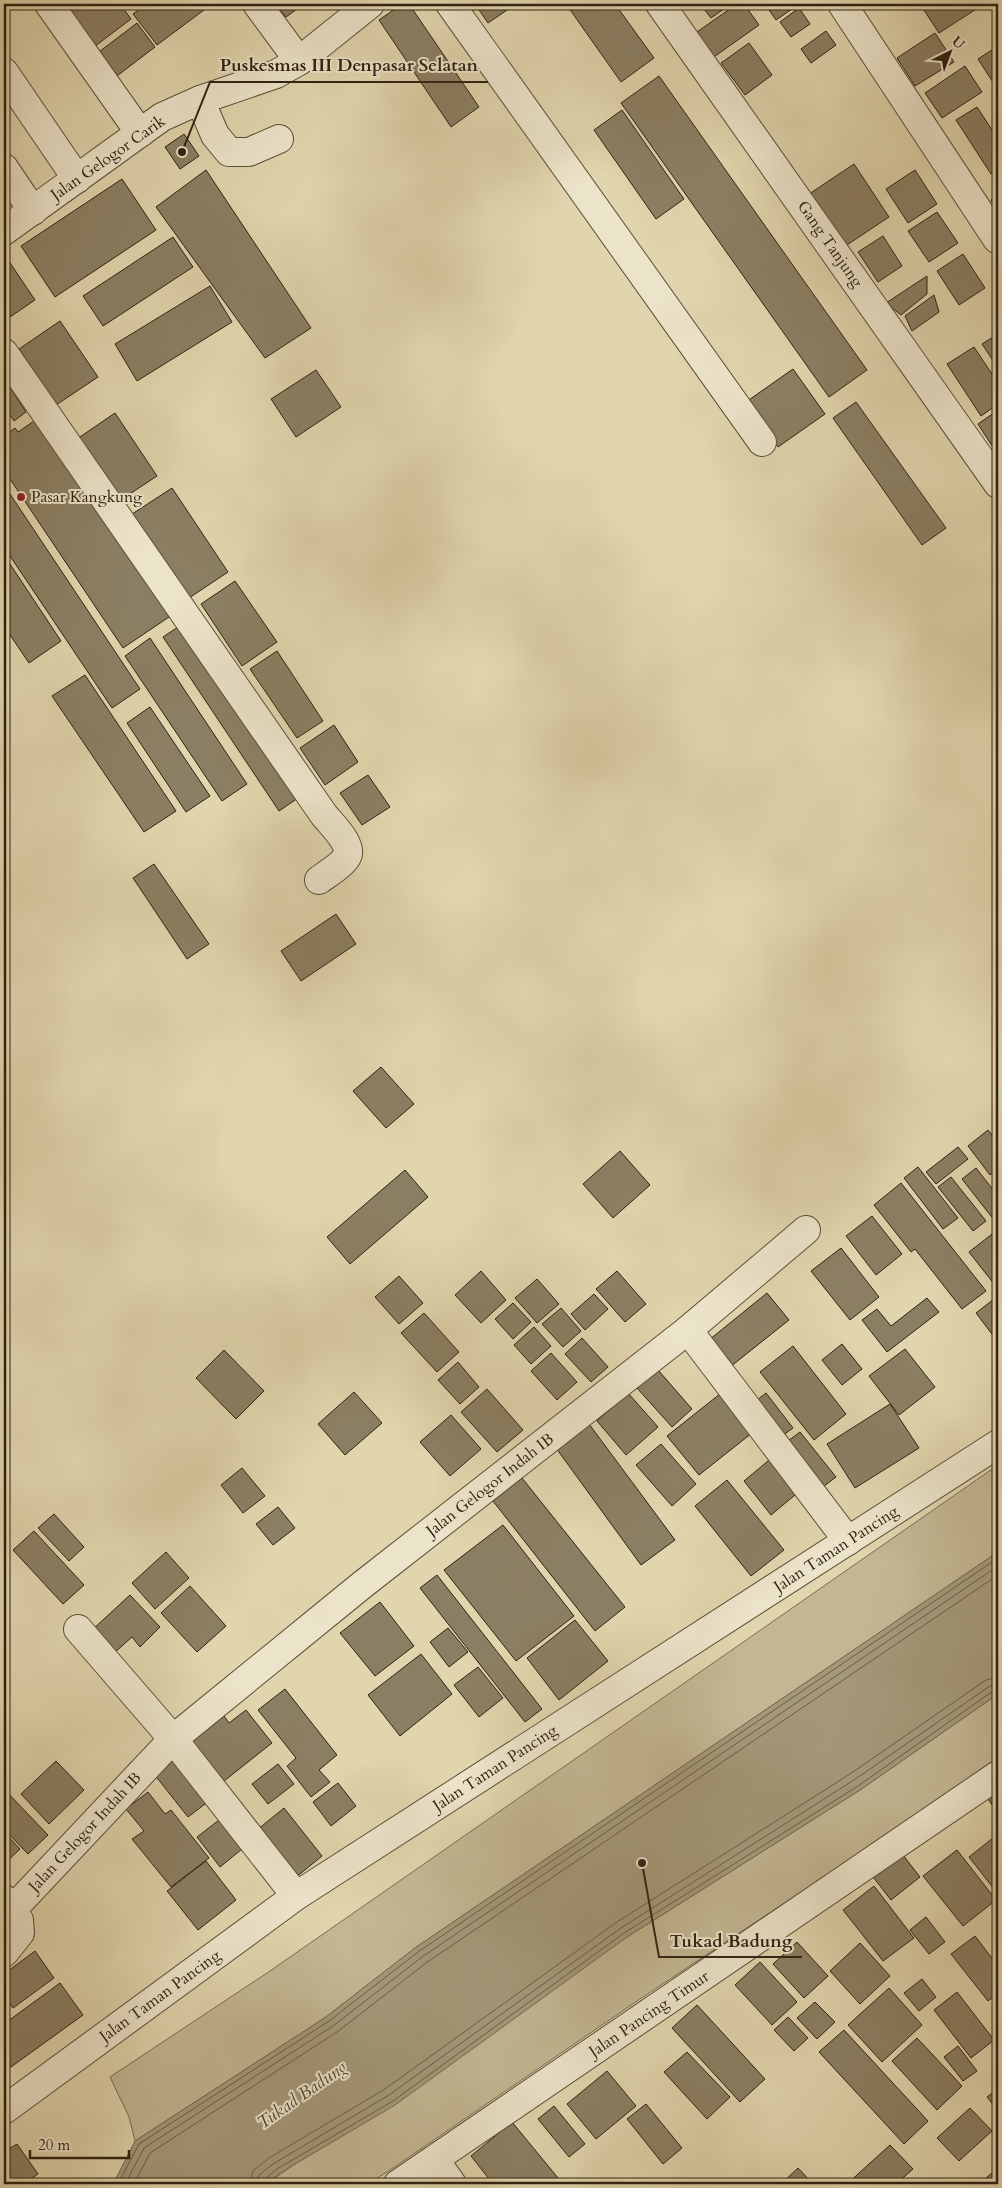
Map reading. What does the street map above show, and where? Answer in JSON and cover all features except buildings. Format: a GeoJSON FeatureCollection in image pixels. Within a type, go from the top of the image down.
{"type":"FeatureCollection","features":[{"type":"Feature","properties":{"kind":"street"},"geometry":{"type":"LineString","coordinates":[[49,4],[140,133]]}},
{"type":"Feature","properties":{"kind":"street"},"geometry":{"type":"LineString","coordinates":[[256,4],[299,61]]}},
{"type":"Feature","properties":{"kind":"street","name":"Jalan Gelogor Carik"},"geometry":{"type":"LineString","coordinates":[[4,231],[162,118],[200,100],[276,74],[299,61],[370,4]]}},
{"type":"Feature","properties":{"kind":"street"},"geometry":{"type":"LineString","coordinates":[[450,4],[762,442]]}},
{"type":"Feature","properties":{"kind":"street","name":"Gang Tanjung"},"geometry":{"type":"LineString","coordinates":[[660,4],[998,484]]}},
{"type":"Feature","properties":{"kind":"street"},"geometry":{"type":"LineString","coordinates":[[842,4],[997,238]]}},
{"type":"Feature","properties":{"kind":"street"},"geometry":{"type":"LineString","coordinates":[[4,72],[76,179]]}},
{"type":"Feature","properties":{"kind":"street"},"geometry":{"type":"LineString","coordinates":[[200,100],[216,135],[229,152],[249,152],[279,139]]}},
{"type":"Feature","properties":{"kind":"street"},"geometry":{"type":"LineString","coordinates":[[4,168],[33,211]]}},
{"type":"Feature","properties":{"kind":"street"},"geometry":{"type":"LineString","coordinates":[[4,353],[324,815],[346,843],[349,850],[347,858],[319,880]]}},
{"type":"Feature","properties":{"kind":"street","name":"Jalan Gelogor Indah IB"},"geometry":{"type":"LineString","coordinates":[[4,1953],[20,1933],[19,1920],[8,1904],[173,1739],[378,1573],[688,1330],[806,1230]]}},
{"type":"Feature","properties":{"kind":"street"},"geometry":{"type":"LineString","coordinates":[[688,1330],[848,1541]]}},
{"type":"Feature","properties":{"kind":"street","name":"Jalan Taman Pancing"},"geometry":{"type":"LineString","coordinates":[[4,2110],[296,1896],[998,1444]]}},
{"type":"Feature","properties":{"kind":"street"},"geometry":{"type":"LineString","coordinates":[[78,1629],[173,1739],[296,1896]]}},
{"type":"Feature","properties":{"kind":"street","name":"Jalan Pancing Timur"},"geometry":{"type":"LineString","coordinates":[[398,2184],[998,1775]]}},
{"type":"Feature","properties":{"kind":"street"},"geometry":{"type":"LineString","coordinates":[[435,2160],[452,2184]]}},
{"type":"Feature","properties":{"kind":"shaded area"},"geometry":{"type":"Polygon","coordinates":[[[998,1465],[998,1552],[415,1948],[326,2017],[135,2141],[129,2117],[110,2077],[270,1971],[998,1465]]]}},
{"type":"Feature","properties":{"kind":"shaded area"},"geometry":{"type":"Polygon","coordinates":[[[998,1694],[998,1761],[640,1999],[387,2172],[368,2184],[266,2184],[627,1937],[860,1790],[998,1694]]]}},
{"type":"Feature","properties":{"kind":"water","name":"Tukad Badung"},"geometry":{"type":"Polygon","coordinates":[[[998,1552],[998,1694],[860,1790],[627,1937],[395,2105],[280,2173],[266,2184],[113,2184],[135,2141],[326,2017],[415,1948],[998,1552]]]}},
{"type":"Feature","properties":{"kind":"place","name":"Puskesmas III Denpasar Selatan"},"geometry":{"type":"Point","coordinates":[182,152]}},
{"type":"Feature","properties":{"kind":"place","name":"Pasar Kangkung"},"geometry":{"type":"Point","coordinates":[21,497]}},
{"type":"Feature","properties":{"kind":"place","name":"Tukad Badung"},"geometry":{"type":"Point","coordinates":[642,1863]}}]}
